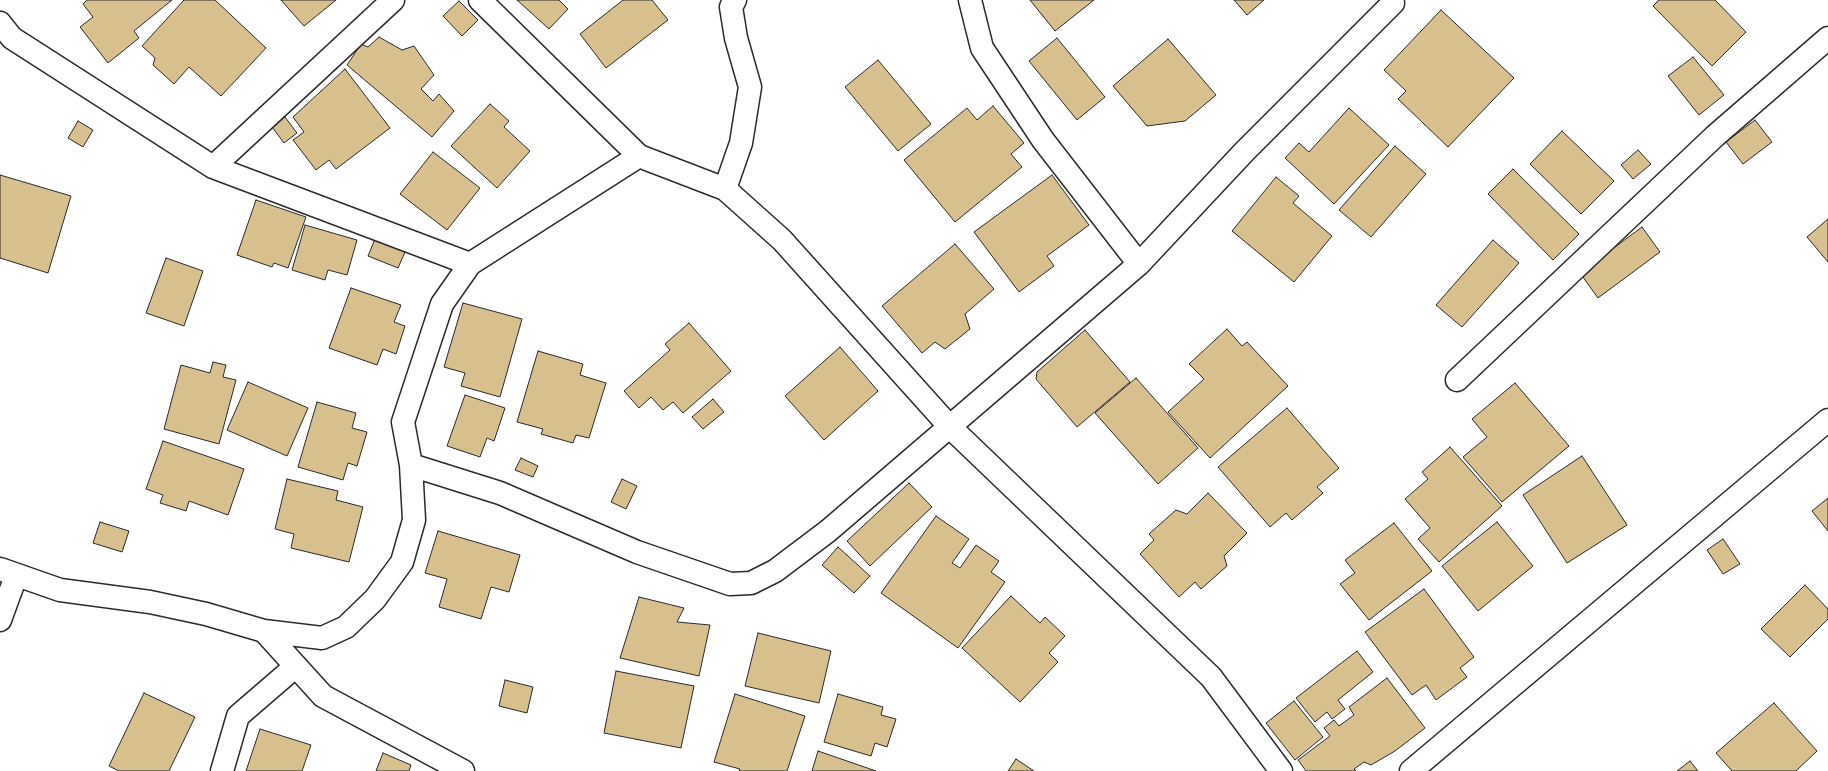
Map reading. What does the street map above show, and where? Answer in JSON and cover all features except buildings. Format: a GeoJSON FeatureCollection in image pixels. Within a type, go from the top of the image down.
{"type":"FeatureCollection","features":[{"type":"Feature","properties":{"kind":"street"},"geometry":{"type":"LineString","coordinates":[[213,167],[393,0]]}},
{"type":"Feature","properties":{"kind":"street"},"geometry":{"type":"LineString","coordinates":[[480,0],[639,156],[725,189],[782,240],[950,427],[1211,677],[1281,771]]}},
{"type":"Feature","properties":{"kind":"street"},"geometry":{"type":"LineString","coordinates":[[725,189],[742,143],[750,87],[736,38],[731,7],[735,0]]}},
{"type":"Feature","properties":{"kind":"street"},"geometry":{"type":"LineString","coordinates":[[970,0],[982,48],[1043,140],[1139,264]]}},
{"type":"Feature","properties":{"kind":"street"},"geometry":{"type":"LineString","coordinates":[[411,465],[500,493],[638,552],[730,584],[751,583],[775,571],[828,531],[1139,264],[1244,152],[1393,3]]}},
{"type":"Feature","properties":{"kind":"street"},"geometry":{"type":"LineString","coordinates":[[0,23],[12,38],[213,167],[470,264]]}},
{"type":"Feature","properties":{"kind":"street"},"geometry":{"type":"LineString","coordinates":[[1456,380],[1715,136],[1828,38]]}},
{"type":"Feature","properties":{"kind":"street"},"geometry":{"type":"LineString","coordinates":[[0,620],[8,572],[60,590],[150,602],[206,614],[264,631],[322,638],[346,627],[375,599],[402,562],[414,520],[411,465],[403,422],[442,304],[470,264],[639,156]]}},
{"type":"Feature","properties":{"kind":"street"},"geometry":{"type":"LineString","coordinates":[[1411,771],[1828,420]]}},
{"type":"Feature","properties":{"kind":"street"},"geometry":{"type":"LineString","coordinates":[[264,631],[323,696],[463,771]]}},
{"type":"Feature","properties":{"kind":"street"},"geometry":{"type":"LineString","coordinates":[[222,771],[238,716],[296,666]]}}]}
